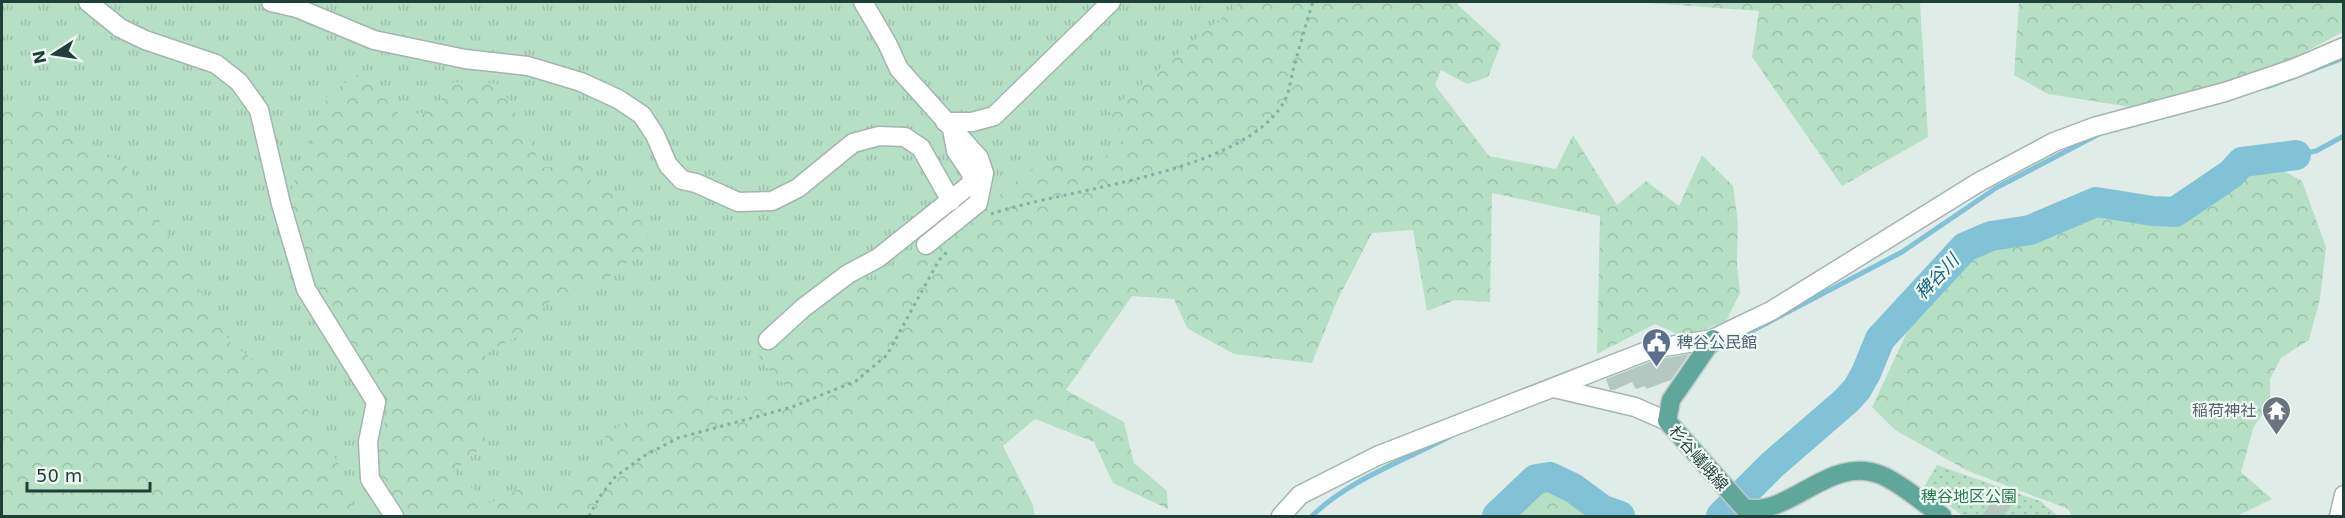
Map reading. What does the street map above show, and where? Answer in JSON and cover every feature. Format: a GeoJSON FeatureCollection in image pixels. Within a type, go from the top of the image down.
{"type":"FeatureCollection","features":[{"type":"Feature","properties":{"kind":"main road","name":"杉谷嶬峨線"},"geometry":{"type":"LineString","coordinates":[[1713,339],[1671,400],[1667,421],[1725,489],[1751,513],[1774,511],[1839,475],[1867,472],[1880,474],[1892,481],[1942,516]]}},
{"type":"Feature","properties":{"kind":"street"},"geometry":{"type":"LineString","coordinates":[[88,2],[120,28],[145,40],[216,64],[238,82],[259,110],[281,204],[306,289],[376,402],[368,442],[370,479],[394,516]]}},
{"type":"Feature","properties":{"kind":"street"},"geometry":{"type":"LineString","coordinates":[[271,2],[297,8],[374,40],[465,59],[528,66],[581,82],[618,99],[642,115],[655,135],[668,165],[682,180],[705,187],[738,202],[772,201],[798,188],[853,143],[879,136],[905,138],[921,148],[930,160],[951,201]]}},
{"type":"Feature","properties":{"kind":"street"},"geometry":{"type":"LineString","coordinates":[[863,2],[887,43],[898,69],[950,130],[979,158],[984,173],[978,203],[926,245]]}},
{"type":"Feature","properties":{"kind":"street"},"geometry":{"type":"LineString","coordinates":[[930,160],[950,130],[994,116],[1111,2]]}},
{"type":"Feature","properties":{"kind":"street"},"geometry":{"type":"LineString","coordinates":[[1281,516],[1300,495],[1377,456],[1652,349],[1713,339],[1771,311],[1979,182],[2054,142],[2094,128],[2225,92],[2295,68],[2343,47]]}},
{"type":"Feature","properties":{"kind":"street"},"geometry":{"type":"LineString","coordinates":[[768,340],[803,308],[848,274],[878,258],[972,183],[971,173],[957,151],[950,130]]}},
{"type":"Feature","properties":{"kind":"street"},"geometry":{"type":"LineString","coordinates":[[1554,388],[1635,407],[1667,421]]}},
{"type":"Feature","properties":{"kind":"path"},"geometry":{"type":"LineString","coordinates":[[983,219],[992,213],[1029,203],[1152,176],[1206,158],[1253,133],[1270,118],[1286,98],[1313,2]]}},
{"type":"Feature","properties":{"kind":"path"},"geometry":{"type":"LineString","coordinates":[[589,516],[615,477],[644,456],[678,438],[792,407],[856,381],[887,355],[939,260],[954,246]]}},
{"type":"Feature","properties":{"kind":"green space"},"geometry":{"type":"Polygon","coordinates":[[[2,2],[1260,2],[1122,159],[804,392],[618,516],[271,516],[2,148],[2,2]]]}},
{"type":"Feature","properties":{"kind":"green space"},"geometry":{"type":"Polygon","coordinates":[[[1241,2],[1458,2],[1458,5],[1501,44],[1488,77],[1467,84],[1441,70],[1435,85],[1489,156],[1556,169],[1573,135],[1617,205],[1646,181],[1679,206],[1702,155],[1733,186],[1738,223],[1737,265],[1740,293],[1726,321],[1686,338],[1655,324],[1597,354],[1600,216],[1492,193],[1490,302],[1455,300],[1427,311],[1413,230],[1372,233],[1337,301],[1312,363],[1234,354],[1187,328],[1174,299],[1132,296],[1066,390],[1124,422],[1134,463],[1167,491],[1168,509],[1113,483],[1094,442],[1035,419],[1003,446],[1033,505],[1035,516],[401,516],[394,508],[373,456],[390,408],[318,312],[282,214],[328,95],[358,74],[394,96],[399,118],[441,109],[444,82],[500,84],[532,144],[541,168],[581,162],[595,189],[631,198],[651,245],[601,283],[545,304],[537,325],[486,354],[471,401],[487,443],[453,472],[490,503],[520,489],[549,499],[590,474],[607,433],[690,386],[724,401],[787,387],[757,358],[841,286],[900,275],[1033,168],[1102,160],[1125,138],[1109,111],[1241,2]]]}},
{"type":"Feature","properties":{"kind":"green space"},"geometry":{"type":"Polygon","coordinates":[[[1634,2],[1920,2],[1928,137],[1842,186],[1752,57],[1759,11],[1634,2]]]}},
{"type":"Feature","properties":{"kind":"green space"},"geometry":{"type":"Polygon","coordinates":[[[2019,2],[2343,2],[2343,32],[2286,62],[2155,111],[2048,94],[2014,75],[2019,2]]]}},
{"type":"Feature","properties":{"kind":"green space"},"geometry":{"type":"Polygon","coordinates":[[[2,108],[45,112],[129,168],[231,344],[297,390],[350,485],[354,516],[2,516],[2,108]]]}},
{"type":"Feature","properties":{"kind":"green space"},"geometry":{"type":"Polygon","coordinates":[[[2247,151],[2302,181],[2326,247],[2320,299],[2309,340],[2281,358],[2270,379],[2270,405],[2254,426],[2241,472],[2272,499],[2237,516],[2072,516],[2068,509],[1968,471],[1895,430],[1872,407],[1915,315],[1953,271],[1973,253],[2032,235],[2096,209],[2176,219],[2234,179],[2240,153],[2247,151]]]}},
{"type":"Feature","properties":{"kind":"green space","name":"稗谷地区公園"},"geometry":{"type":"Polygon","coordinates":[[[1937,465],[2040,501],[2058,516],[1963,516],[1924,487],[1937,465]]]}},
{"type":"Feature","properties":{"kind":"green space"},"geometry":{"type":"Polygon","coordinates":[[[1527,487],[1578,496],[1607,516],[1502,516],[1527,487]]]}},
{"type":"Feature","properties":{"kind":"building","name":"稗谷公民館"},"geometry":{"type":"Polygon","coordinates":[[[1689,354],[1671,380],[1646,389],[1645,386],[1636,389],[1632,382],[1610,390],[1606,379],[1655,360],[1689,354]]]}},
{"type":"Feature","properties":{"kind":"building"},"geometry":{"type":"Polygon","coordinates":[[[2001,488],[2016,498],[2004,516],[1982,516],[2001,488]]]}},
{"type":"Feature","properties":{"kind":"waterway"},"geometry":{"type":"LineString","coordinates":[[2267,87],[2344,58]]}},
{"type":"Feature","properties":{"kind":"waterway"},"geometry":{"type":"LineString","coordinates":[[1710,353],[1902,252],[1996,188],[2099,134]]}},
{"type":"Feature","properties":{"kind":"waterway"},"geometry":{"type":"LineString","coordinates":[[2296,155],[2316,151],[2344,136]]}},
{"type":"Feature","properties":{"kind":"waterway","name":"稗谷川"},"geometry":{"type":"LineString","coordinates":[[1721,516],[1772,465],[1857,389],[1880,339],[1965,247],[1991,236],[2030,230],[2096,202],[2175,212],[2231,174],[2242,162],[2296,155]]}},
{"type":"Feature","properties":{"kind":"waterway"},"geometry":{"type":"LineString","coordinates":[[1312,516],[1342,492],[1359,482],[1449,437]]}},
{"type":"Feature","properties":{"kind":"waterway","name":"稗谷川"},"geometry":{"type":"LineString","coordinates":[[1497,516],[1536,479],[1550,477],[1573,488],[1603,510],[1620,516]]}},
{"type":"Feature","properties":{"kind":"place","name":"稗谷公民館"},"geometry":{"type":"Point","coordinates":[1656,368]}},
{"type":"Feature","properties":{"kind":"place","name":"稲荷神社"},"geometry":{"type":"Point","coordinates":[2277,436]}}]}
